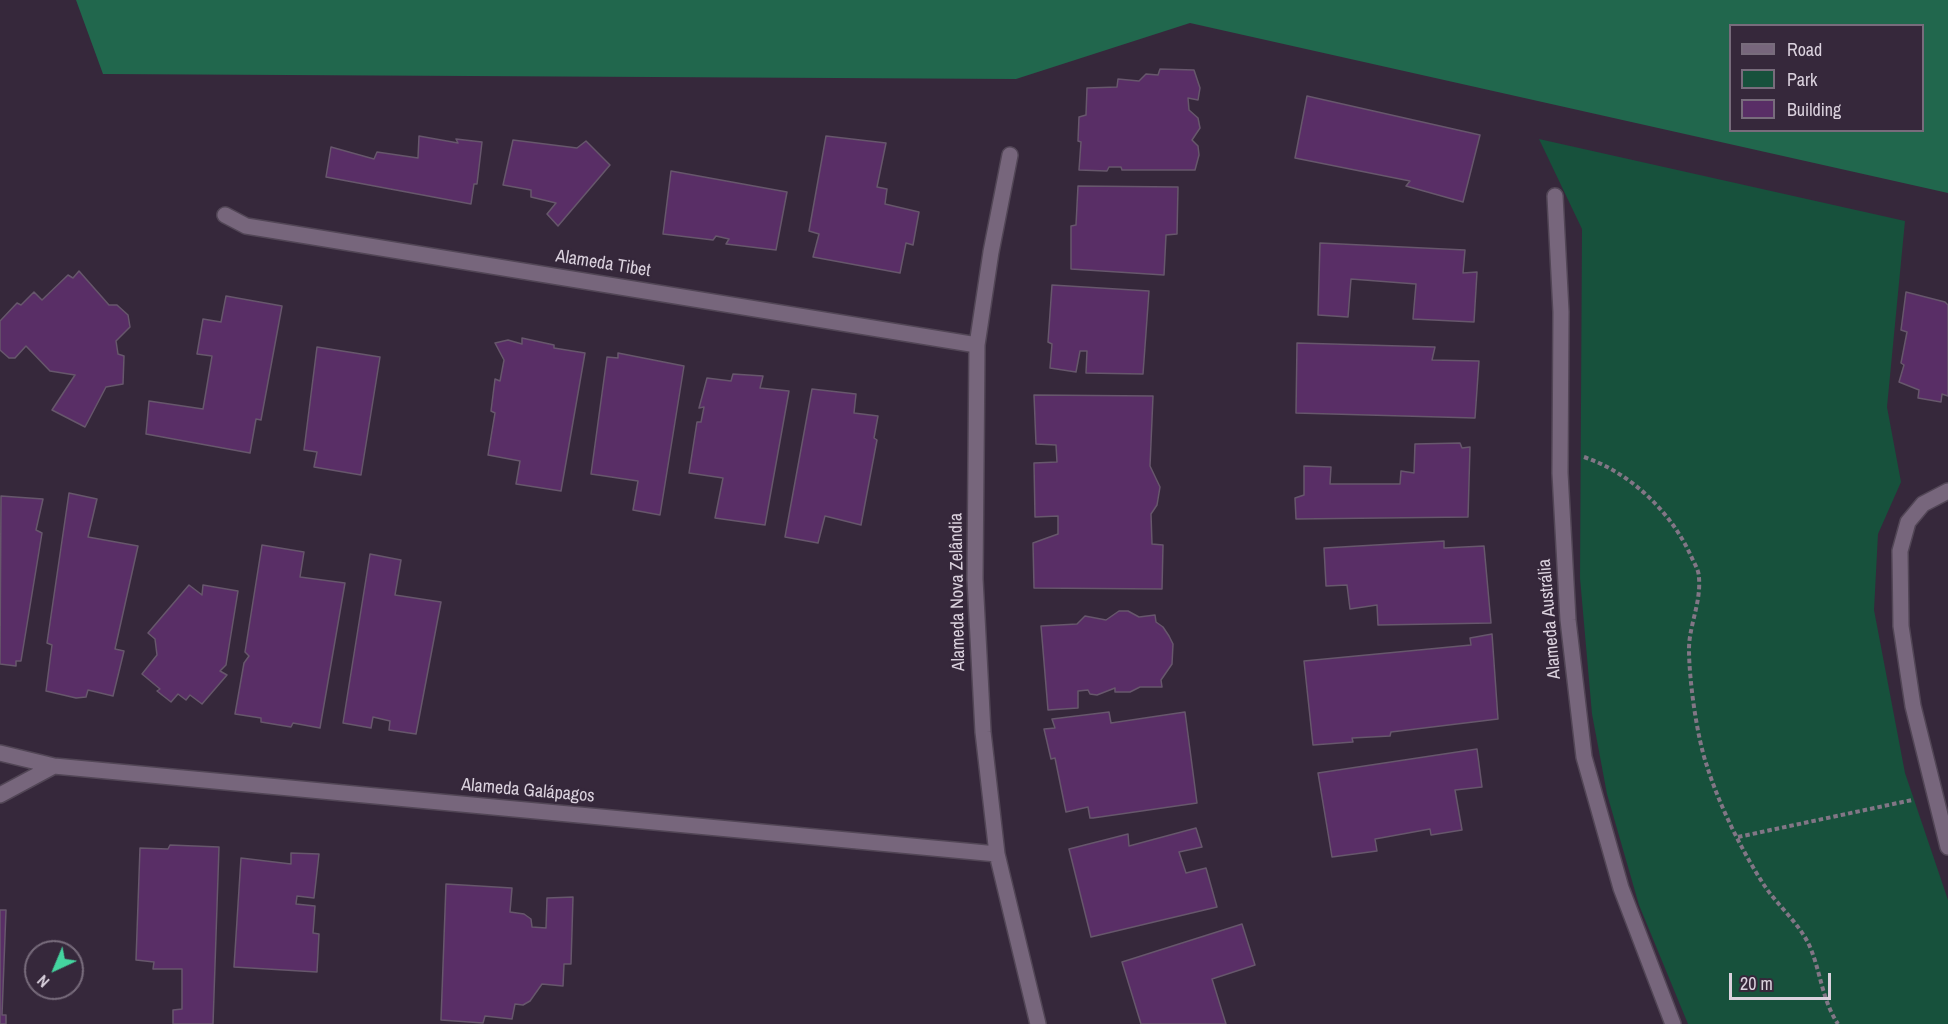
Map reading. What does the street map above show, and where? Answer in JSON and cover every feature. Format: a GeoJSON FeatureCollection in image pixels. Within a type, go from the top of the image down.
{"type":"FeatureCollection","features":[{"type":"Feature","properties":{"kind":"street","name":"Alameda Nova Zelândia"},"geometry":{"type":"LineString","coordinates":[[1010,155],[991,252],[977,345],[975,579],[983,732],[998,854],[1038,1024]]}},
{"type":"Feature","properties":{"kind":"street","name":"Alameda Austrália"},"geometry":{"type":"LineString","coordinates":[[1555,196],[1561,312],[1560,449],[1568,620],[1584,757],[1621,888],[1673,1024]]}},
{"type":"Feature","properties":{"kind":"street","name":"Alameda Tibet"},"geometry":{"type":"LineString","coordinates":[[225,215],[246,226],[977,345]]}},
{"type":"Feature","properties":{"kind":"street"},"geometry":{"type":"LineString","coordinates":[[1948,491],[1923,504],[1908,522],[1900,551],[1901,626],[1912,706],[1948,847]]}},
{"type":"Feature","properties":{"kind":"street","name":"Alameda Galápagos"},"geometry":{"type":"LineString","coordinates":[[0,753],[54,766],[998,854]]}},
{"type":"Feature","properties":{"kind":"street"},"geometry":{"type":"LineString","coordinates":[[0,795],[54,766]]}},
{"type":"Feature","properties":{"kind":"path"},"geometry":{"type":"LineString","coordinates":[[1560,449],[1599,462],[1633,482],[1660,508],[1684,540],[1700,575],[1698,610],[1689,648],[1706,764],[1718,797],[1763,884],[1798,927],[1810,947],[1823,992],[1838,1024]]}},
{"type":"Feature","properties":{"kind":"path"},"geometry":{"type":"LineString","coordinates":[[1738,837],[1936,794]]}},
{"type":"Feature","properties":{"kind":"green space"},"geometry":{"type":"Polygon","coordinates":[[[76,0],[1948,0],[1948,193],[1190,23],[1016,79],[103,74],[76,0]]]}},
{"type":"Feature","properties":{"kind":"green space"},"geometry":{"type":"Polygon","coordinates":[[[1539,139],[1905,221],[1887,407],[1901,482],[1878,534],[1874,610],[1905,773],[1948,900],[1948,1024],[1688,1024],[1639,905],[1607,794],[1592,714],[1580,578],[1582,229],[1539,139]]]}},
{"type":"Feature","properties":{"kind":"building"},"geometry":{"type":"Polygon","coordinates":[[[1160,69],[1194,70],[1200,88],[1198,100],[1188,98],[1189,110],[1198,118],[1200,128],[1192,140],[1198,146],[1199,155],[1195,170],[1122,170],[1121,167],[1109,167],[1107,171],[1079,170],[1081,142],[1078,141],[1079,117],[1086,115],[1087,88],[1117,87],[1118,79],[1139,81],[1146,74],[1158,75],[1160,69]]]}},
{"type":"Feature","properties":{"kind":"building"},"geometry":{"type":"Polygon","coordinates":[[[1307,96],[1480,135],[1463,202],[1406,186],[1410,181],[1295,158],[1307,96]]]}},
{"type":"Feature","properties":{"kind":"building"},"geometry":{"type":"Polygon","coordinates":[[[419,136],[458,143],[456,139],[482,142],[477,184],[474,184],[471,204],[326,177],[331,147],[374,159],[377,152],[418,158],[419,136]]]}},
{"type":"Feature","properties":{"kind":"building"},"geometry":{"type":"Polygon","coordinates":[[[826,136],[886,143],[877,187],[887,189],[885,204],[919,212],[913,245],[906,243],[900,273],[813,257],[819,234],[809,231],[826,136]]]}},
{"type":"Feature","properties":{"kind":"building"},"geometry":{"type":"Polygon","coordinates":[[[513,140],[577,148],[586,141],[610,165],[558,226],[547,214],[556,203],[531,197],[531,190],[503,185],[513,140]]]}},
{"type":"Feature","properties":{"kind":"building"},"geometry":{"type":"Polygon","coordinates":[[[671,171],[787,192],[776,250],[726,244],[729,239],[716,236],[713,240],[663,234],[671,171]]]}},
{"type":"Feature","properties":{"kind":"building"},"geometry":{"type":"Polygon","coordinates":[[[1078,186],[1178,187],[1177,234],[1166,235],[1164,275],[1071,269],[1071,226],[1076,225],[1078,186]]]}},
{"type":"Feature","properties":{"kind":"building"},"geometry":{"type":"Polygon","coordinates":[[[1320,243],[1465,250],[1463,273],[1477,272],[1474,322],[1413,319],[1416,284],[1351,279],[1348,317],[1318,315],[1320,243]]]}},
{"type":"Feature","properties":{"kind":"building"},"geometry":{"type":"Polygon","coordinates":[[[79,271],[109,305],[117,305],[128,315],[130,327],[116,341],[118,354],[124,356],[123,384],[106,387],[85,427],[52,410],[75,375],[50,371],[26,346],[15,358],[9,358],[0,350],[0,321],[17,303],[21,305],[34,292],[42,300],[68,275],[73,278],[79,271]]]}},
{"type":"Feature","properties":{"kind":"building"},"geometry":{"type":"Polygon","coordinates":[[[1052,285],[1149,291],[1143,374],[1086,373],[1087,351],[1080,351],[1076,372],[1050,368],[1052,344],[1048,342],[1052,285]]]}},
{"type":"Feature","properties":{"kind":"building"},"geometry":{"type":"Polygon","coordinates":[[[1906,292],[1945,302],[1948,305],[1948,396],[1942,394],[1941,402],[1918,398],[1919,390],[1899,382],[1904,365],[1901,363],[1907,332],[1901,330],[1906,292]]]}},
{"type":"Feature","properties":{"kind":"building"},"geometry":{"type":"Polygon","coordinates":[[[226,296],[282,306],[261,420],[256,419],[250,453],[146,434],[149,401],[203,409],[212,356],[197,354],[203,319],[221,322],[226,296]]]}},
{"type":"Feature","properties":{"kind":"building"},"geometry":{"type":"Polygon","coordinates":[[[522,338],[554,345],[554,348],[585,353],[561,491],[516,484],[520,461],[488,455],[495,413],[491,411],[495,379],[500,381],[504,360],[495,343],[508,340],[522,344],[522,338]]]}},
{"type":"Feature","properties":{"kind":"building"},"geometry":{"type":"Polygon","coordinates":[[[1297,343],[1435,347],[1432,360],[1479,361],[1475,418],[1296,413],[1297,343]]]}},
{"type":"Feature","properties":{"kind":"building"},"geometry":{"type":"Polygon","coordinates":[[[317,347],[380,357],[361,475],[314,467],[317,452],[304,450],[317,347]]]}},
{"type":"Feature","properties":{"kind":"building"},"geometry":{"type":"Polygon","coordinates":[[[618,353],[684,366],[660,515],[633,510],[638,481],[591,474],[607,357],[618,358],[618,353]]]}},
{"type":"Feature","properties":{"kind":"building"},"geometry":{"type":"Polygon","coordinates":[[[733,374],[763,376],[760,388],[789,391],[765,525],[715,518],[723,478],[689,473],[697,422],[701,422],[704,407],[699,408],[707,378],[731,381],[733,374]]]}},
{"type":"Feature","properties":{"kind":"building"},"geometry":{"type":"Polygon","coordinates":[[[812,389],[856,394],[854,413],[878,416],[874,438],[877,440],[861,525],[825,516],[818,543],[785,537],[812,389]]]}},
{"type":"Feature","properties":{"kind":"building"},"geometry":{"type":"Polygon","coordinates":[[[1034,395],[1153,396],[1150,466],[1160,487],[1157,505],[1151,514],[1152,544],[1163,545],[1162,589],[1034,588],[1033,543],[1058,534],[1058,516],[1035,517],[1034,463],[1057,462],[1056,445],[1036,444],[1034,395]]]}},
{"type":"Feature","properties":{"kind":"building"},"geometry":{"type":"Polygon","coordinates":[[[1460,443],[1462,448],[1470,447],[1468,517],[1296,519],[1295,498],[1304,495],[1304,466],[1331,467],[1330,484],[1400,484],[1401,471],[1414,473],[1415,444],[1460,443]]]}},
{"type":"Feature","properties":{"kind":"building"},"geometry":{"type":"Polygon","coordinates":[[[69,493],[97,499],[88,537],[138,546],[115,649],[124,651],[113,696],[88,690],[86,697],[76,698],[46,691],[52,645],[47,643],[69,493]]]}},
{"type":"Feature","properties":{"kind":"building"},"geometry":{"type":"Polygon","coordinates":[[[1,496],[43,499],[36,530],[42,533],[21,661],[16,661],[16,666],[0,664],[1,496]]]}},
{"type":"Feature","properties":{"kind":"building"},"geometry":{"type":"Polygon","coordinates":[[[1444,541],[1444,548],[1484,546],[1491,623],[1378,625],[1377,605],[1350,609],[1347,585],[1326,586],[1324,548],[1444,541]]]}},
{"type":"Feature","properties":{"kind":"building"},"geometry":{"type":"Polygon","coordinates":[[[262,545],[304,552],[300,577],[345,583],[320,728],[293,723],[291,727],[261,722],[261,718],[235,714],[244,663],[249,656],[245,652],[262,545]]]}},
{"type":"Feature","properties":{"kind":"building"},"geometry":{"type":"Polygon","coordinates":[[[370,554],[401,560],[395,595],[441,602],[416,734],[389,730],[390,721],[373,717],[371,728],[343,723],[370,554]]]}},
{"type":"Feature","properties":{"kind":"building"},"geometry":{"type":"Polygon","coordinates":[[[189,585],[202,595],[203,585],[238,591],[226,665],[220,671],[227,675],[202,704],[190,695],[186,700],[178,694],[171,702],[157,691],[160,689],[142,674],[157,655],[155,639],[148,633],[189,585]]]}},
{"type":"Feature","properties":{"kind":"building"},"geometry":{"type":"Polygon","coordinates":[[[1119,611],[1128,611],[1139,617],[1155,615],[1156,622],[1169,636],[1173,644],[1172,664],[1161,680],[1162,687],[1140,687],[1130,692],[1115,692],[1115,688],[1097,695],[1090,694],[1088,690],[1078,691],[1078,708],[1048,710],[1041,626],[1077,624],[1085,616],[1106,620],[1119,611]]]}},
{"type":"Feature","properties":{"kind":"building"},"geometry":{"type":"Polygon","coordinates":[[[1492,634],[1498,719],[1391,732],[1390,736],[1352,738],[1353,742],[1313,745],[1304,661],[1471,645],[1470,638],[1492,634]]]}},
{"type":"Feature","properties":{"kind":"building"},"geometry":{"type":"Polygon","coordinates":[[[1109,712],[1111,723],[1185,712],[1197,803],[1093,818],[1090,818],[1088,807],[1066,812],[1055,758],[1051,759],[1044,729],[1055,728],[1052,719],[1109,712]]]}},
{"type":"Feature","properties":{"kind":"building"},"geometry":{"type":"Polygon","coordinates":[[[1477,749],[1482,787],[1455,790],[1462,830],[1431,835],[1430,829],[1375,839],[1377,851],[1332,857],[1318,773],[1477,749]]]}},
{"type":"Feature","properties":{"kind":"building"},"geometry":{"type":"Polygon","coordinates":[[[1196,828],[1202,847],[1179,852],[1186,873],[1206,868],[1217,907],[1091,937],[1069,849],[1128,834],[1129,846],[1196,828]]]}},
{"type":"Feature","properties":{"kind":"building"},"geometry":{"type":"Polygon","coordinates":[[[170,845],[219,847],[213,1024],[173,1024],[173,1010],[182,1009],[182,969],[153,969],[154,962],[136,960],[140,848],[168,849],[170,845]]]}},
{"type":"Feature","properties":{"kind":"building"},"geometry":{"type":"Polygon","coordinates":[[[291,853],[319,854],[314,898],[297,896],[296,904],[315,906],[313,933],[319,934],[317,972],[234,967],[241,858],[291,864],[291,853]]]}},
{"type":"Feature","properties":{"kind":"building"},"geometry":{"type":"Polygon","coordinates":[[[446,884],[512,888],[510,912],[524,914],[531,919],[532,927],[546,928],[547,898],[573,897],[571,964],[564,964],[563,986],[542,984],[530,1001],[523,1005],[515,1004],[512,1019],[485,1016],[483,1023],[441,1020],[446,884]]]}},
{"type":"Feature","properties":{"kind":"building"},"geometry":{"type":"Polygon","coordinates":[[[0,910],[6,910],[2,1015],[6,1015],[6,1024],[0,1024],[0,910]]]}},
{"type":"Feature","properties":{"kind":"building"},"geometry":{"type":"Polygon","coordinates":[[[1242,924],[1255,965],[1212,979],[1226,1024],[1141,1024],[1122,962],[1242,924]]]}}]}
